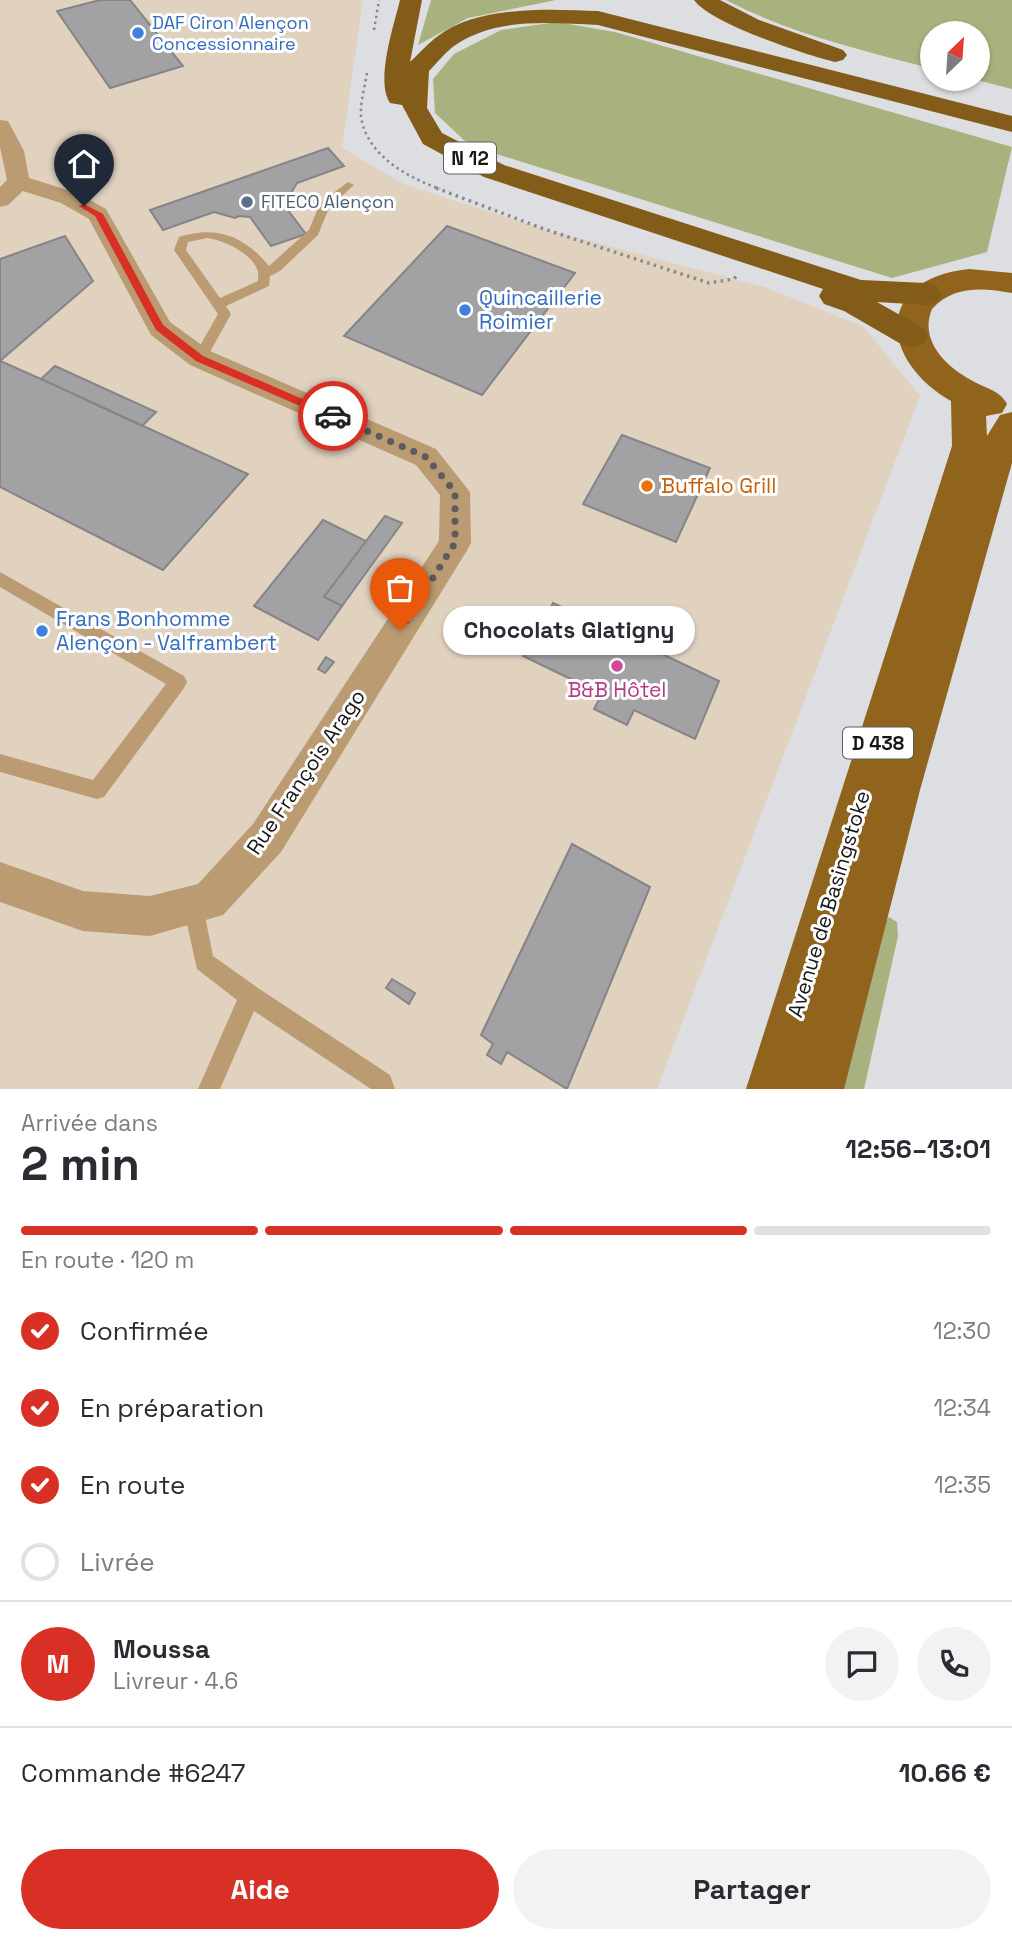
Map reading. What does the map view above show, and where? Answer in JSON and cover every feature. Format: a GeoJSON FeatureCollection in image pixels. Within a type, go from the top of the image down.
{"type":"FeatureCollection","features":[{"type":"Feature","properties":{"kind":"highway","name":"N 12"},"geometry":{"type":"LineString","coordinates":[[411,0],[397,67],[400,112],[419,143],[485,178],[745,263],[855,303],[912,336]]}},
{"type":"Feature","properties":{"kind":"highway","name":"N 12"},"geometry":{"type":"LineString","coordinates":[[595,0],[758,57]]}},
{"type":"Feature","properties":{"kind":"highway","name":"N 12"},"geometry":{"type":"LineString","coordinates":[[705,0],[755,25],[886,74],[1004,113]]}},
{"type":"Feature","properties":{"kind":"highway","name":"N 12"},"geometry":{"type":"LineString","coordinates":[[926,294],[859,290],[495,172],[432,138],[414,108],[417,69],[448,40],[483,24],[536,15],[598,18],[1004,113]]}},
{"type":"Feature","properties":{"kind":"highway","name":"N 12"},"geometry":{"type":"LineString","coordinates":[[684,16],[886,74]]}},
{"type":"Feature","properties":{"kind":"main road"},"geometry":{"type":"LineString","coordinates":[[1005,276],[966,279],[944,285],[926,294],[916,306],[911,320],[912,336],[922,357],[941,378],[968,395],[1012,410]]}},
{"type":"Feature","properties":{"kind":"main road","name":"Avenue de Basingstoke"},"geometry":{"type":"LineString","coordinates":[[773,1089],[970,446],[968,395]]}},
{"type":"Feature","properties":{"kind":"main road","name":"Avenue de Basingstoke"},"geometry":{"type":"LineString","coordinates":[[817,1089],[948,613],[998,449],[1012,425]]}},
{"type":"Feature","properties":{"kind":"street"},"geometry":{"type":"LineString","coordinates":[[0,126],[13,151],[10,191]]}},
{"type":"Feature","properties":{"kind":"street","name":"Rue François Arago"},"geometry":{"type":"LineString","coordinates":[[0,881],[83,911],[150,916],[209,901],[267,838],[455,543],[455,492],[426,457],[200,358],[160,328],[99,214],[69,198],[10,191]]}},
{"type":"Feature","properties":{"kind":"lane"},"geometry":{"type":"LineString","coordinates":[[265,273],[276,268],[314,232],[324,206],[348,185]]}},
{"type":"Feature","properties":{"kind":"lane"},"geometry":{"type":"LineString","coordinates":[[200,358],[225,314],[180,250],[183,240],[196,235],[218,236],[241,244],[263,267],[265,283],[218,304]]}},
{"type":"Feature","properties":{"kind":"lane"},"geometry":{"type":"LineString","coordinates":[[0,579],[178,682],[96,790],[0,763]]}},
{"type":"Feature","properties":{"kind":"lane"},"geometry":{"type":"LineString","coordinates":[[193,905],[204,962],[250,996],[382,1083],[384,1089]]}},
{"type":"Feature","properties":{"kind":"lane"},"geometry":{"type":"LineString","coordinates":[[214,1087],[250,996]]}},
{"type":"Feature","properties":{"kind":"shaded area"},"geometry":{"type":"Polygon","coordinates":[[[0,0],[363,0],[342,148],[406,185],[544,229],[764,287],[863,326],[920,396],[657,1089],[0,1089],[0,0]]]}},
{"type":"Feature","properties":{"kind":"green space"},"geometry":{"type":"Polygon","coordinates":[[[431,0],[556,0],[468,18],[418,45],[431,0]]]}},
{"type":"Feature","properties":{"kind":"green space"},"geometry":{"type":"Polygon","coordinates":[[[726,0],[1012,0],[1012,89],[990,83],[990,21],[920,21],[920,66],[801,32],[726,0]]]}},
{"type":"Feature","properties":{"kind":"green space"},"geometry":{"type":"Polygon","coordinates":[[[557,22],[615,32],[1012,147],[987,252],[892,278],[484,150],[465,141],[435,113],[433,79],[454,54],[501,30],[557,22]]]}},
{"type":"Feature","properties":{"kind":"green space"},"geometry":{"type":"Polygon","coordinates":[[[889,917],[897,922],[898,936],[864,1089],[839,1089],[884,922],[889,917]]]}},
{"type":"Feature","properties":{"kind":"building"},"geometry":{"type":"Polygon","coordinates":[[[100,0],[130,0],[183,66],[110,88],[57,11],[100,0]]]}},
{"type":"Feature","properties":{"kind":"building"},"geometry":{"type":"Polygon","coordinates":[[[328,148],[344,166],[297,183],[284,205],[306,234],[271,246],[250,217],[235,218],[214,212],[163,230],[150,210],[328,148]]]}},
{"type":"Feature","properties":{"kind":"building"},"geometry":{"type":"Polygon","coordinates":[[[447,226],[575,273],[482,395],[344,336],[447,226]]]}},
{"type":"Feature","properties":{"kind":"building"},"geometry":{"type":"Polygon","coordinates":[[[65,236],[93,281],[0,361],[0,259],[65,236]]]}},
{"type":"Feature","properties":{"kind":"building"},"geometry":{"type":"Polygon","coordinates":[[[0,361],[248,474],[163,570],[0,487],[0,361]]]}},
{"type":"Feature","properties":{"kind":"building"},"geometry":{"type":"Polygon","coordinates":[[[55,366],[156,412],[142,426],[41,379],[55,366]]]}},
{"type":"Feature","properties":{"kind":"building","name":"Buffalo Grill"},"geometry":{"type":"Polygon","coordinates":[[[622,435],[710,468],[676,542],[583,504],[622,435]]]}},
{"type":"Feature","properties":{"kind":"building"},"geometry":{"type":"Polygon","coordinates":[[[385,516],[402,523],[342,606],[324,597],[385,516]]]}},
{"type":"Feature","properties":{"kind":"building"},"geometry":{"type":"Polygon","coordinates":[[[323,520],[366,541],[324,597],[342,606],[318,640],[254,606],[323,520]]]}},
{"type":"Feature","properties":{"kind":"building","name":"B&B Hôtel"},"geometry":{"type":"Polygon","coordinates":[[[553,603],[641,645],[647,631],[666,640],[660,653],[719,681],[695,739],[634,710],[627,725],[594,709],[602,694],[523,656],[553,603]]]}},
{"type":"Feature","properties":{"kind":"building"},"geometry":{"type":"Polygon","coordinates":[[[326,657],[334,662],[325,673],[318,669],[326,657]]]}},
{"type":"Feature","properties":{"kind":"building"},"geometry":{"type":"Polygon","coordinates":[[[572,844],[650,887],[567,1089],[507,1052],[501,1064],[487,1055],[493,1044],[481,1035],[572,844]]]}},
{"type":"Feature","properties":{"kind":"building"},"geometry":{"type":"Polygon","coordinates":[[[392,979],[415,993],[409,1004],[386,988],[392,979]]]}},
{"type":"Feature","properties":{"kind":"way so far"},"geometry":{"type":"LineString","coordinates":[[333,416],[426,457],[455,492],[455,543],[400,630]]}},
{"type":"Feature","properties":{"kind":"place","name":"DAF Ciron Alençon Concessionnaire"},"geometry":{"type":"Point","coordinates":[138,33]}},
{"type":"Feature","properties":{"kind":"place","name":"FITECO Alençon"},"geometry":{"type":"Point","coordinates":[247,202]}},
{"type":"Feature","properties":{"kind":"place","name":"Quincaillerie Roimier"},"geometry":{"type":"Point","coordinates":[465,310]}},
{"type":"Feature","properties":{"kind":"place","name":"Buffalo Grill"},"geometry":{"type":"Point","coordinates":[647,486]}},
{"type":"Feature","properties":{"kind":"place","name":"Chocolats Glatigny"},"geometry":{"type":"Point","coordinates":[400,630]}},
{"type":"Feature","properties":{"kind":"place","name":"Frans Bonhomme Alençon - Valframbert"},"geometry":{"type":"Point","coordinates":[42,631]}},
{"type":"Feature","properties":{"kind":"place","name":"B&B Hôtel"},"geometry":{"type":"Point","coordinates":[617,666]}},
{"type":"Feature","properties":{"kind":"route"},"geometry":{"type":"LineString","coordinates":[[84,206],[99,214],[160,328],[200,358],[333,416]]}}]}
